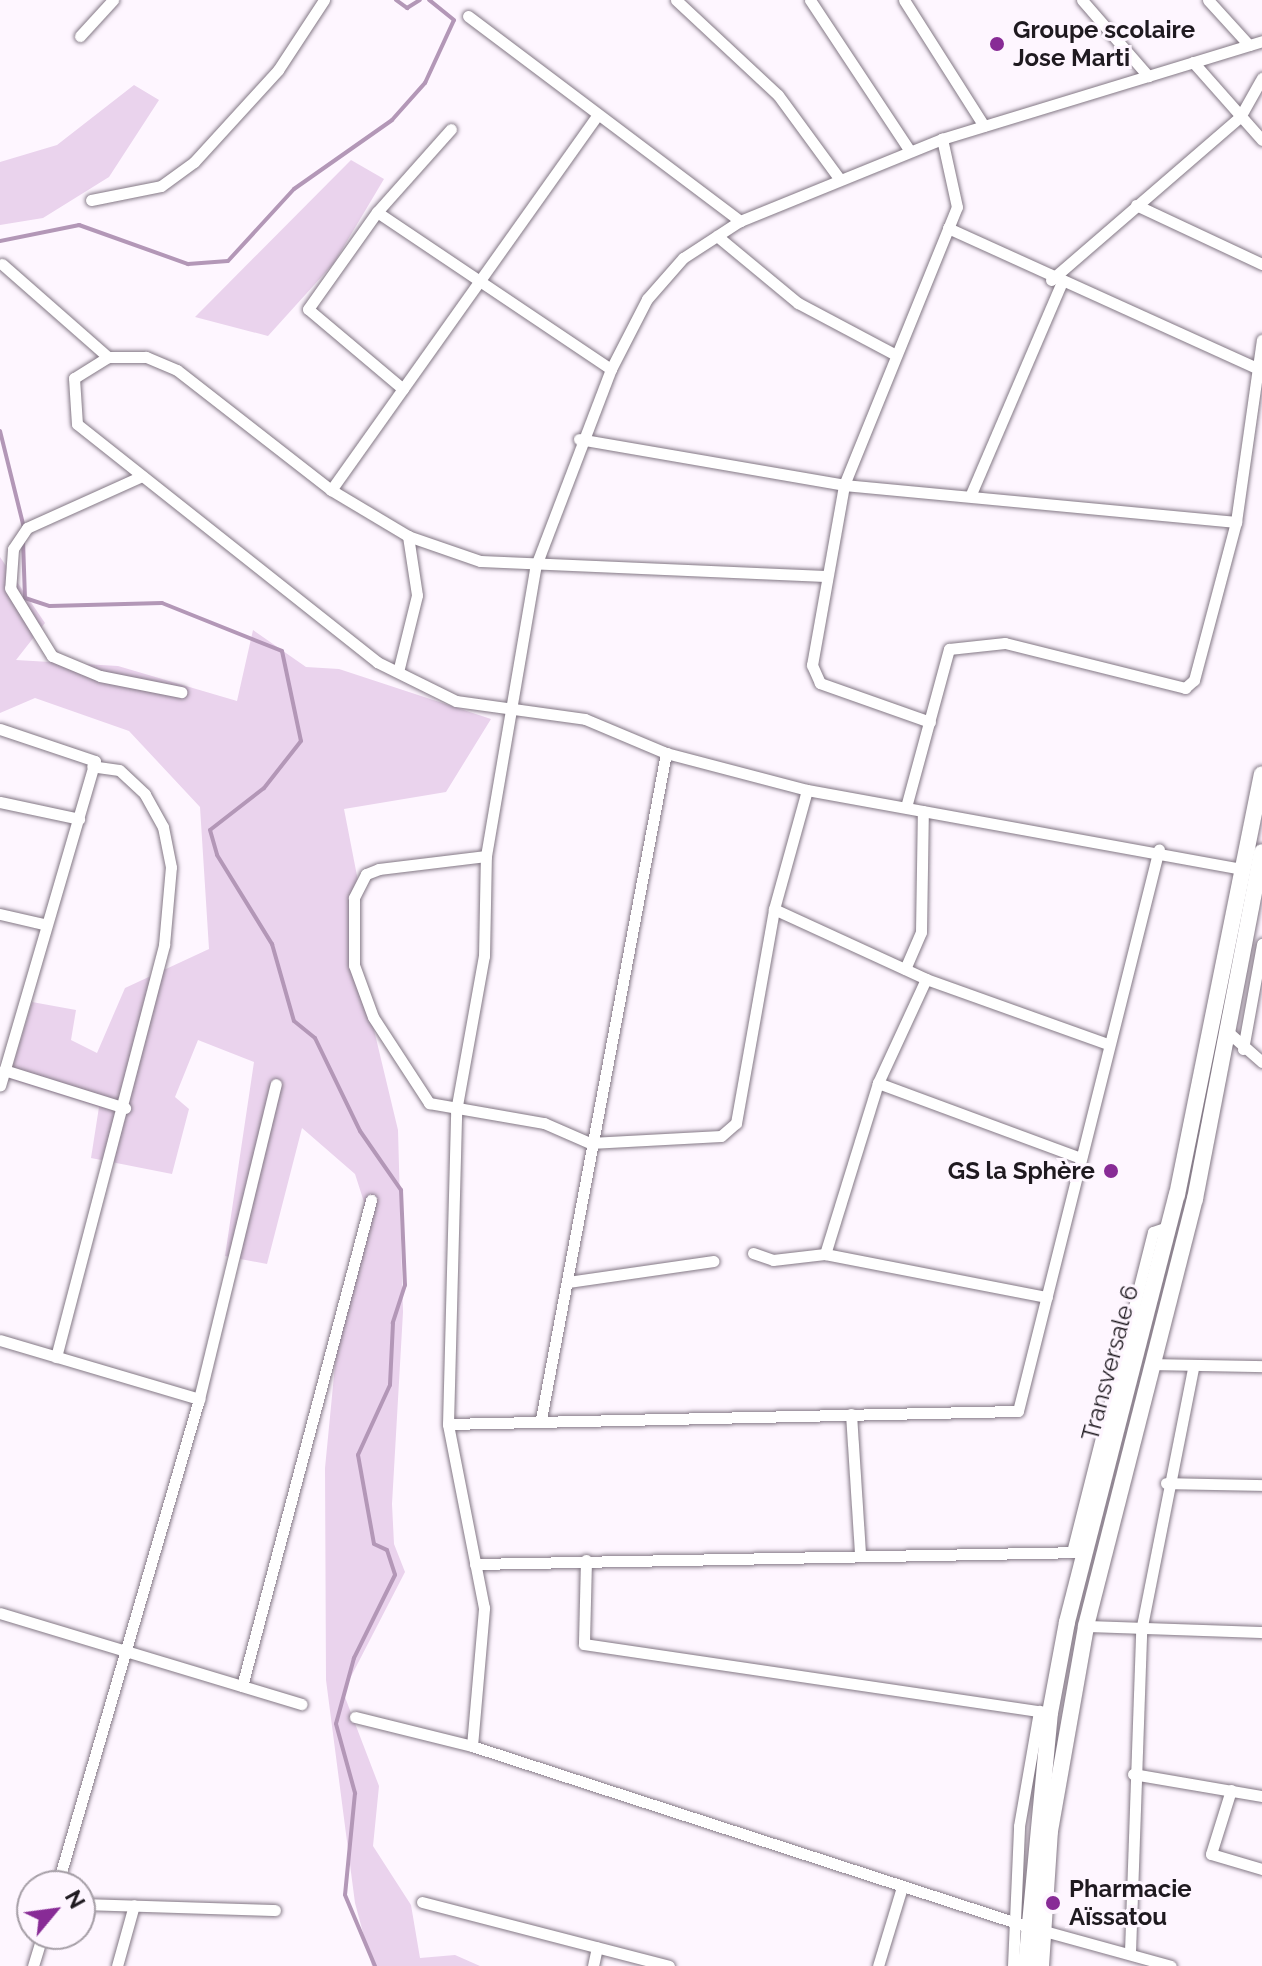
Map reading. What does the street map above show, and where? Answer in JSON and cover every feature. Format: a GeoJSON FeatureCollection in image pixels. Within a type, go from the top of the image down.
{"type":"FeatureCollection","features":[{"type":"Feature","properties":{"kind":"main road","name":"Transversale 6"},"geometry":{"type":"LineString","coordinates":[[1026,1966],[1045,1712],[1077,1552],[1170,1226],[1240,869],[1262,774]]}},
{"type":"Feature","properties":{"kind":"main road","name":"Transversale 6"},"geometry":{"type":"LineString","coordinates":[[1041,1966],[1027,1926],[1086,1626],[1154,1364],[1229,1033],[1259,885],[1262,852]]}},
{"type":"Feature","properties":{"kind":"street"},"geometry":{"type":"LineString","coordinates":[[80,36],[113,0]]}},
{"type":"Feature","properties":{"kind":"street"},"geometry":{"type":"LineString","coordinates":[[91,200],[161,186],[194,162],[278,70],[324,0]]}},
{"type":"Feature","properties":{"kind":"street"},"geometry":{"type":"LineString","coordinates":[[676,0],[778,95],[838,177]]}},
{"type":"Feature","properties":{"kind":"street"},"geometry":{"type":"LineString","coordinates":[[810,0],[910,151]]}},
{"type":"Feature","properties":{"kind":"street"},"geometry":{"type":"LineString","coordinates":[[904,0],[984,126]]}},
{"type":"Feature","properties":{"kind":"street"},"geometry":{"type":"LineString","coordinates":[[1082,0],[1148,76]]}},
{"type":"Feature","properties":{"kind":"street"},"geometry":{"type":"LineString","coordinates":[[1208,0],[1249,45]]}},
{"type":"Feature","properties":{"kind":"street"},"geometry":{"type":"LineString","coordinates":[[468,16],[740,221]]}},
{"type":"Feature","properties":{"kind":"street"},"geometry":{"type":"LineString","coordinates":[[472,1746],[484,1608],[448,1424],[456,1111],[484,956],[486,856],[535,568],[579,439],[611,369],[647,299],[683,258],[740,221],[838,177],[942,139],[1262,41]]}},
{"type":"Feature","properties":{"kind":"street"},"geometry":{"type":"LineString","coordinates":[[1193,62],[1262,140]]}},
{"type":"Feature","properties":{"kind":"street"},"geometry":{"type":"LineString","coordinates":[[971,494],[1056,282],[1136,205],[1240,117],[1262,78]]}},
{"type":"Feature","properties":{"kind":"street"},"geometry":{"type":"LineString","coordinates":[[331,490],[597,116]]}},
{"type":"Feature","properties":{"kind":"street"},"geometry":{"type":"LineString","coordinates":[[403,389],[308,309],[377,212],[451,129]]}},
{"type":"Feature","properties":{"kind":"street"},"geometry":{"type":"LineString","coordinates":[[930,722],[820,683],[812,665],[825,576],[844,485],[957,207],[942,139]]}},
{"type":"Feature","properties":{"kind":"street"},"geometry":{"type":"LineString","coordinates":[[1136,205],[1262,264]]}},
{"type":"Feature","properties":{"kind":"street"},"geometry":{"type":"LineString","coordinates":[[377,212],[477,284],[611,369]]}},
{"type":"Feature","properties":{"kind":"street"},"geometry":{"type":"LineString","coordinates":[[948,228],[1056,282],[1256,368]]}},
{"type":"Feature","properties":{"kind":"street"},"geometry":{"type":"LineString","coordinates":[[717,236],[798,303],[896,355]]}},
{"type":"Feature","properties":{"kind":"street"},"geometry":{"type":"LineString","coordinates":[[2,264],[108,357]]}},
{"type":"Feature","properties":{"kind":"street"},"geometry":{"type":"LineString","coordinates":[[906,807],[949,649],[1005,643],[1185,688],[1194,680],[1236,522],[1262,340]]}},
{"type":"Feature","properties":{"kind":"street"},"geometry":{"type":"LineString","coordinates":[[825,576],[535,568],[480,561],[408,536],[331,490],[177,370],[146,357],[108,357],[74,378],[72,414],[142,476],[398,672],[456,701],[585,719],[666,753],[807,790],[1159,849],[1240,869]]}},
{"type":"Feature","properties":{"kind":"street"},"geometry":{"type":"LineString","coordinates":[[579,439],[844,485],[971,494],[1236,522]]}},
{"type":"Feature","properties":{"kind":"street"},"geometry":{"type":"LineString","coordinates":[[142,476],[27,528],[13,549],[10,588],[52,656],[100,676],[181,692]]}},
{"type":"Feature","properties":{"kind":"street"},"geometry":{"type":"LineString","coordinates":[[398,672],[417,595],[408,536]]}},
{"type":"Feature","properties":{"kind":"street"},"geometry":{"type":"LineString","coordinates":[[0,729],[94,757],[79,819],[43,924],[0,1085]]}},
{"type":"Feature","properties":{"kind":"street"},"geometry":{"type":"LineString","coordinates":[[541,1419],[568,1282],[590,1143],[666,753]]}},
{"type":"Feature","properties":{"kind":"street"},"geometry":{"type":"LineString","coordinates":[[56,1357],[125,1108],[164,945],[171,867],[163,827],[145,794],[119,770],[92,766]]}},
{"type":"Feature","properties":{"kind":"street"},"geometry":{"type":"LineString","coordinates":[[486,856],[379,869],[366,874],[354,898],[354,965],[373,1017],[429,1103],[456,1111],[544,1123],[590,1143],[721,1136],[736,1123],[774,909],[807,790]]}},
{"type":"Feature","properties":{"kind":"street"},"geometry":{"type":"LineString","coordinates":[[0,802],[79,819]]}},
{"type":"Feature","properties":{"kind":"street"},"geometry":{"type":"LineString","coordinates":[[905,969],[921,932],[923,811]]}},
{"type":"Feature","properties":{"kind":"street"},"geometry":{"type":"LineString","coordinates":[[448,1424],[541,1419],[1018,1411],[1159,849]]}},
{"type":"Feature","properties":{"kind":"street"},"geometry":{"type":"LineString","coordinates":[[774,909],[926,979],[1108,1044]]}},
{"type":"Feature","properties":{"kind":"street"},"geometry":{"type":"LineString","coordinates":[[0,914],[43,924]]}},
{"type":"Feature","properties":{"kind":"street"},"geometry":{"type":"LineString","coordinates":[[1243,1049],[1262,944]]}},
{"type":"Feature","properties":{"kind":"street"},"geometry":{"type":"LineString","coordinates":[[825,1254],[878,1083],[926,979]]}},
{"type":"Feature","properties":{"kind":"street"},"geometry":{"type":"LineString","coordinates":[[1229,1033],[1243,1049],[1262,1062]]}},
{"type":"Feature","properties":{"kind":"street"},"geometry":{"type":"LineString","coordinates":[[4,1062],[125,1108]]}},
{"type":"Feature","properties":{"kind":"street"},"geometry":{"type":"LineString","coordinates":[[878,1083],[1081,1158]]}},
{"type":"Feature","properties":{"kind":"street"},"geometry":{"type":"LineString","coordinates":[[62,1870],[199,1399],[276,1084]]}},
{"type":"Feature","properties":{"kind":"street"},"geometry":{"type":"LineString","coordinates":[[242,1686],[371,1200]]}},
{"type":"Feature","properties":{"kind":"street"},"geometry":{"type":"LineString","coordinates":[[753,1253],[773,1260],[825,1254],[1047,1297]]}},
{"type":"Feature","properties":{"kind":"street"},"geometry":{"type":"LineString","coordinates":[[568,1282],[713,1261]]}},
{"type":"Feature","properties":{"kind":"street"},"geometry":{"type":"LineString","coordinates":[[0,1340],[199,1399]]}},
{"type":"Feature","properties":{"kind":"street"},"geometry":{"type":"LineString","coordinates":[[1154,1364],[1193,1368],[1262,1366]]}},
{"type":"Feature","properties":{"kind":"street"},"geometry":{"type":"LineString","coordinates":[[1130,1952],[1133,1774],[1141,1631],[1166,1483],[1193,1368]]}},
{"type":"Feature","properties":{"kind":"street"},"geometry":{"type":"LineString","coordinates":[[851,1414],[860,1552]]}},
{"type":"Feature","properties":{"kind":"street"},"geometry":{"type":"LineString","coordinates":[[1166,1483],[1262,1485]]}},
{"type":"Feature","properties":{"kind":"street"},"geometry":{"type":"LineString","coordinates":[[475,1564],[860,1552],[1077,1552]]}},
{"type":"Feature","properties":{"kind":"street"},"geometry":{"type":"LineString","coordinates":[[586,1560],[584,1644],[1045,1712]]}},
{"type":"Feature","properties":{"kind":"street"},"geometry":{"type":"LineString","coordinates":[[0,1613],[302,1704]]}},
{"type":"Feature","properties":{"kind":"street"},"geometry":{"type":"LineString","coordinates":[[1086,1626],[1141,1631],[1262,1632]]}},
{"type":"Feature","properties":{"kind":"street"},"geometry":{"type":"LineString","coordinates":[[355,1717],[472,1746],[902,1887],[1171,1966]]}},
{"type":"Feature","properties":{"kind":"street"},"geometry":{"type":"LineString","coordinates":[[1133,1774],[1262,1796]]}},
{"type":"Feature","properties":{"kind":"street"},"geometry":{"type":"LineString","coordinates":[[1231,1790],[1211,1854],[1262,1869]]}},
{"type":"Feature","properties":{"kind":"street"},"geometry":{"type":"LineString","coordinates":[[878,1966],[902,1887]]}},
{"type":"Feature","properties":{"kind":"street"},"geometry":{"type":"LineString","coordinates":[[422,1902],[669,1966]]}},
{"type":"Feature","properties":{"kind":"street"},"geometry":{"type":"LineString","coordinates":[[96,1904],[275,1910]]}},
{"type":"Feature","properties":{"kind":"street"},"geometry":{"type":"LineString","coordinates":[[117,1966],[134,1905]]}},
{"type":"Feature","properties":{"kind":"street"},"geometry":{"type":"LineString","coordinates":[[1013,1966],[1027,1926]]}},
{"type":"Feature","properties":{"kind":"street"},"geometry":{"type":"LineString","coordinates":[[593,1966],[597,1947]]}},
{"type":"Feature","properties":{"kind":"shaded area"},"geometry":{"type":"Polygon","coordinates":[[[134,85],[159,100],[109,177],[43,218],[0,225],[0,162],[57,145],[134,85]]]}},
{"type":"Feature","properties":{"kind":"shaded area"},"geometry":{"type":"Polygon","coordinates":[[[351,160],[384,179],[334,263],[268,336],[195,317],[351,160]]]}},
{"type":"Feature","properties":{"kind":"shaded area"},"geometry":{"type":"Polygon","coordinates":[[[0,557],[45,623],[16,660],[118,666],[237,701],[253,630],[306,667],[339,669],[491,719],[446,792],[344,809],[358,881],[357,959],[398,1130],[403,1312],[392,1504],[394,1544],[405,1572],[343,1692],[379,1786],[373,1846],[411,1905],[420,1958],[455,1955],[480,1966],[372,1966],[355,1903],[326,1680],[325,1468],[336,1355],[357,1268],[364,1202],[355,1174],[302,1128],[267,1264],[225,1256],[254,1062],[198,1040],[175,1097],[189,1109],[172,1174],[91,1158],[99,1107],[9,1079],[32,1002],[76,1010],[71,1040],[97,1053],[125,988],[209,949],[200,807],[129,731],[35,698],[0,713],[0,557]]]}},
{"type":"Feature","properties":{"kind":"waterway"},"geometry":{"type":"LineString","coordinates":[[396,0],[407,8],[420,0]]}},
{"type":"Feature","properties":{"kind":"waterway"},"geometry":{"type":"LineString","coordinates":[[0,241],[79,225],[188,264],[228,261],[294,189],[392,120],[425,83],[454,20],[429,0]]}},
{"type":"Feature","properties":{"kind":"waterway"},"geometry":{"type":"LineString","coordinates":[[0,431],[24,528]]}},
{"type":"Feature","properties":{"kind":"waterway"},"geometry":{"type":"LineString","coordinates":[[23,541],[25,598],[50,606],[162,603],[282,651],[301,741],[264,788],[210,830],[217,855],[272,944],[294,1021],[315,1038],[360,1131],[401,1190],[405,1285],[393,1323],[390,1385],[358,1455],[374,1544],[387,1550],[395,1575],[354,1658],[336,1724],[355,1793],[345,1895],[375,1966]]}},
{"type":"Feature","properties":{"kind":"place","name":"Groupe scolaire Jose Marti"},"geometry":{"type":"Point","coordinates":[997,44]}},
{"type":"Feature","properties":{"kind":"place","name":"GS la Sphère"},"geometry":{"type":"Point","coordinates":[1111,1171]}},
{"type":"Feature","properties":{"kind":"place","name":"Pharmacie Aïssatou"},"geometry":{"type":"Point","coordinates":[1053,1903]}}]}
